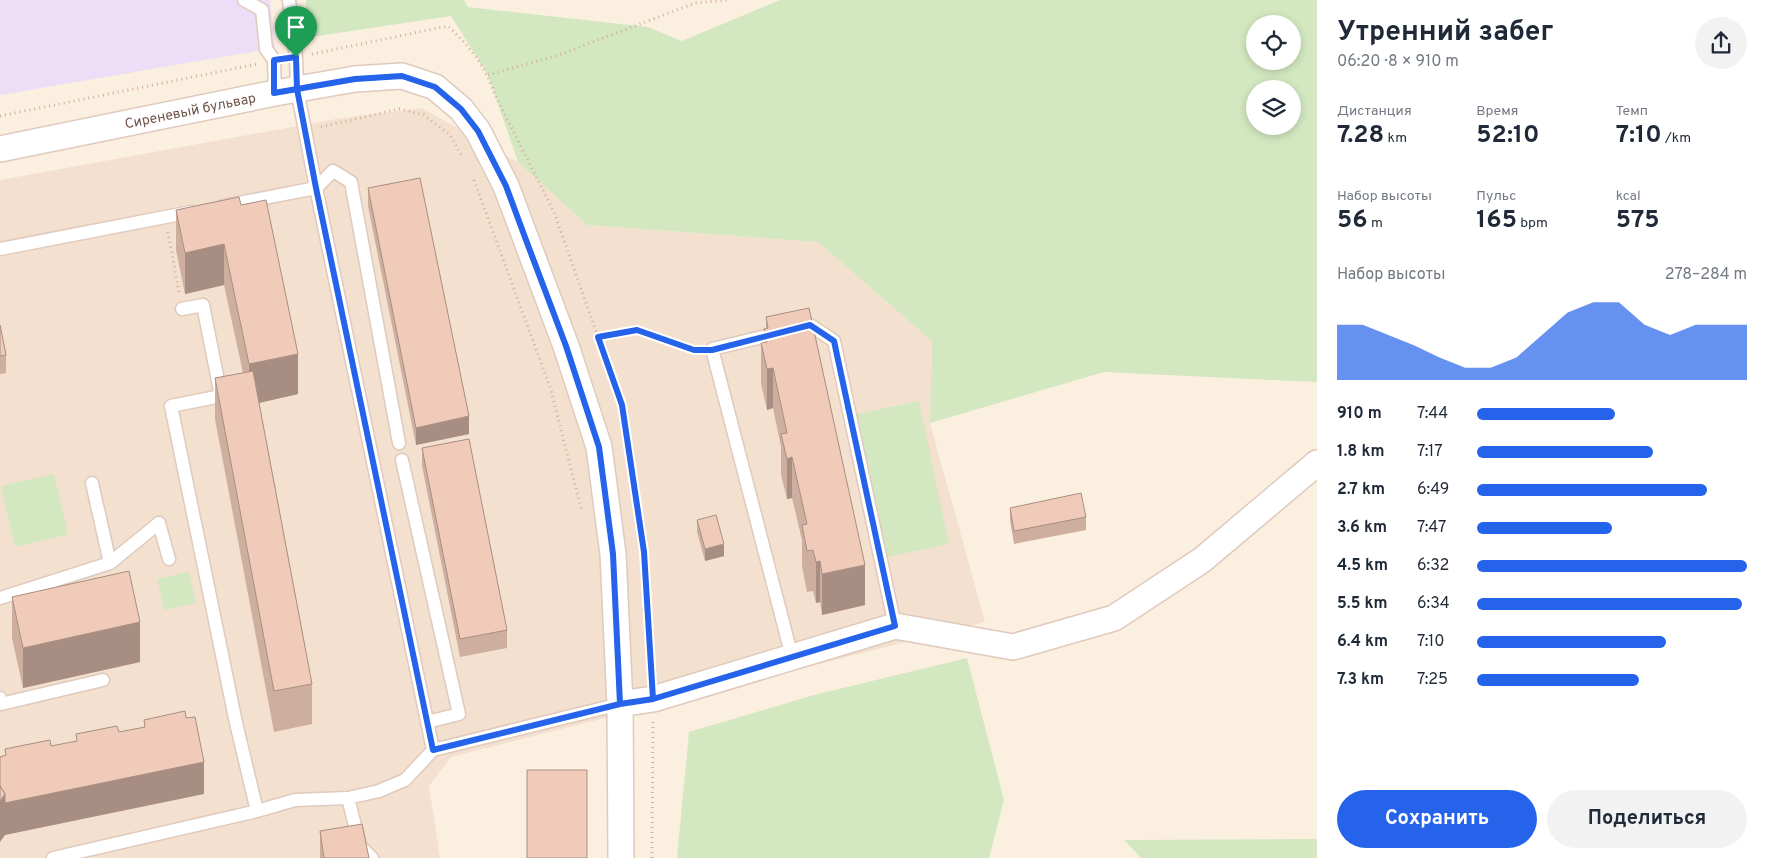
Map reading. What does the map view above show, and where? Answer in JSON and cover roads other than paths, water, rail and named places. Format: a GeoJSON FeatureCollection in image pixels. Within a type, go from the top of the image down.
{"type":"FeatureCollection","features":[{"type":"Feature","properties":{"kind":"street","name":"Сиреневый бульвар"},"geometry":{"type":"LineString","coordinates":[[0,149],[286,91],[355,79],[402,76],[435,87],[461,109],[478,131],[506,186],[566,346],[599,447],[613,554],[620,704],[621,858]]}},
{"type":"Feature","properties":{"kind":"street"},"geometry":{"type":"LineString","coordinates":[[620,704],[653,699],[895,626],[1013,647],[1114,618],[1202,560],[1317,463]]}},
{"type":"Feature","properties":{"kind":"lane"},"geometry":{"type":"LineString","coordinates":[[244,0],[262,10],[266,49],[274,60],[305,131],[433,750]]}},
{"type":"Feature","properties":{"kind":"lane"},"geometry":{"type":"LineString","coordinates":[[286,91],[296,57],[289,0]]}},
{"type":"Feature","properties":{"kind":"lane"},"geometry":{"type":"LineString","coordinates":[[0,249],[316,188],[333,171],[351,182],[400,443]]}},
{"type":"Feature","properties":{"kind":"lane"},"geometry":{"type":"LineString","coordinates":[[182,309],[203,305],[221,396],[171,406],[256,811]]}},
{"type":"Feature","properties":{"kind":"lane"},"geometry":{"type":"LineString","coordinates":[[792,657],[712,350],[810,325],[834,341],[895,626]]}},
{"type":"Feature","properties":{"kind":"lane"},"geometry":{"type":"LineString","coordinates":[[402,460],[459,714],[427,722]]}},
{"type":"Feature","properties":{"kind":"lane"},"geometry":{"type":"LineString","coordinates":[[92,483],[110,563]]}},
{"type":"Feature","properties":{"kind":"lane"},"geometry":{"type":"LineString","coordinates":[[0,598],[110,563],[160,522],[169,559]]}},
{"type":"Feature","properties":{"kind":"lane"},"geometry":{"type":"LineString","coordinates":[[0,703],[103,680]]}},
{"type":"Feature","properties":{"kind":"lane"},"geometry":{"type":"LineString","coordinates":[[53,858],[256,811],[295,800],[348,798],[379,792],[405,780],[433,750],[620,704]]}},
{"type":"Feature","properties":{"kind":"lane"},"geometry":{"type":"LineString","coordinates":[[348,798],[360,846],[372,858]]}},
{"type":"Feature","properties":{"kind":"lane"},"geometry":{"type":"LineString","coordinates":[[344,850],[360,846]]}}]}
